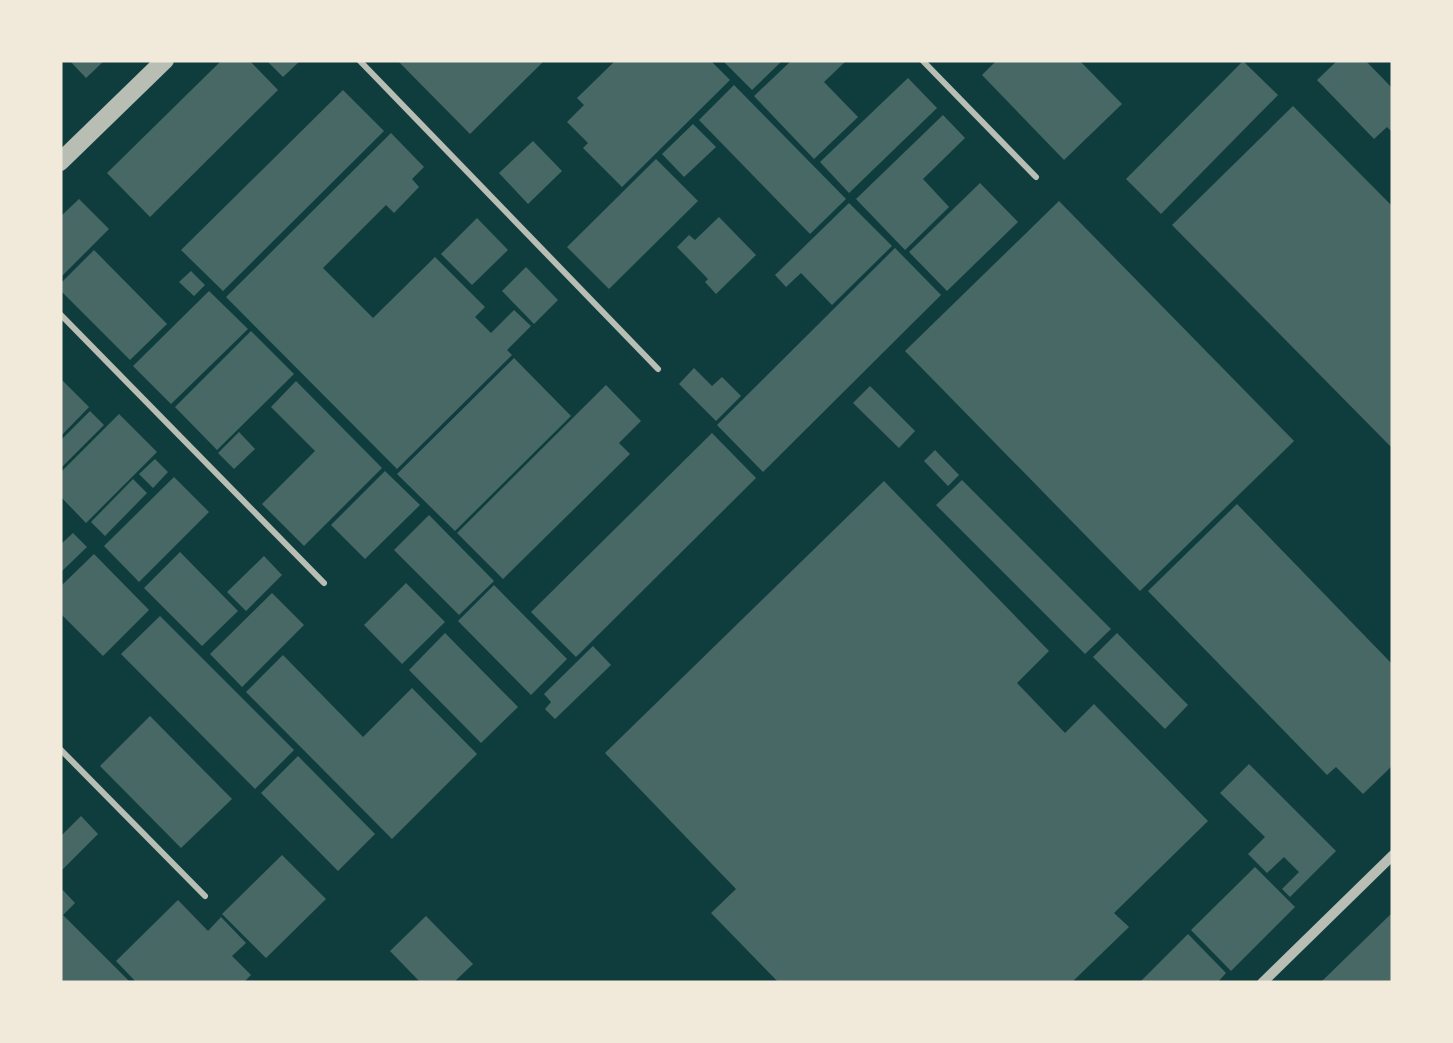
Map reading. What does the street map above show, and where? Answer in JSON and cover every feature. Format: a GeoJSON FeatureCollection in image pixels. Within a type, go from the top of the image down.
{"type":"FeatureCollection","features":[{"type":"Feature","properties":{"kind":"street"},"geometry":{"type":"LineString","coordinates":[[60,162],[166,60]]}},
{"type":"Feature","properties":{"kind":"street"},"geometry":{"type":"LineString","coordinates":[[1262,983],[1393,855]]}},
{"type":"Feature","properties":{"kind":"lane"},"geometry":{"type":"LineString","coordinates":[[359,60],[658,369]]}},
{"type":"Feature","properties":{"kind":"lane"},"geometry":{"type":"LineString","coordinates":[[922,60],[1036,177]]}},
{"type":"Feature","properties":{"kind":"lane"},"geometry":{"type":"LineString","coordinates":[[60,314],[324,583]]}},
{"type":"Feature","properties":{"kind":"lane"},"geometry":{"type":"LineString","coordinates":[[60,748],[206,896]]}},
{"type":"Feature","properties":{"kind":"building"},"geometry":{"type":"Polygon","coordinates":[[[69,60],[105,60],[86,78],[69,60]]]}},
{"type":"Feature","properties":{"kind":"building"},"geometry":{"type":"Polygon","coordinates":[[[222,60],[249,60],[278,90],[150,217],[107,173],[222,60]]]}},
{"type":"Feature","properties":{"kind":"building"},"geometry":{"type":"Polygon","coordinates":[[[266,60],[301,60],[283,77],[266,60]]]}},
{"type":"Feature","properties":{"kind":"building"},"geometry":{"type":"Polygon","coordinates":[[[397,60],[545,60],[470,134],[397,60]]]}},
{"type":"Feature","properties":{"kind":"building"},"geometry":{"type":"Polygon","coordinates":[[[616,60],[710,60],[730,80],[622,187],[583,148],[588,143],[567,122],[584,105],[577,98],[616,60]]]}},
{"type":"Feature","properties":{"kind":"building"},"geometry":{"type":"Polygon","coordinates":[[[722,60],[783,60],[752,90],[722,60]]]}},
{"type":"Feature","properties":{"kind":"building"},"geometry":{"type":"Polygon","coordinates":[[[792,60],[847,60],[824,82],[858,117],[814,159],[754,96],[792,60]]]}},
{"type":"Feature","properties":{"kind":"building"},"geometry":{"type":"Polygon","coordinates":[[[997,60],[1079,60],[1122,104],[1064,160],[982,75],[997,60]]]}},
{"type":"Feature","properties":{"kind":"building"},"geometry":{"type":"Polygon","coordinates":[[[1338,60],[1365,60],[1393,89],[1393,133],[1387,127],[1374,139],[1317,80],[1338,60]]]}},
{"type":"Feature","properties":{"kind":"building"},"geometry":{"type":"Polygon","coordinates":[[[1243,61],[1278,95],[1161,214],[1126,179],[1243,61]]]}},
{"type":"Feature","properties":{"kind":"building"},"geometry":{"type":"Polygon","coordinates":[[[908,78],[937,108],[849,193],[820,162],[908,78]]]}},
{"type":"Feature","properties":{"kind":"building"},"geometry":{"type":"Polygon","coordinates":[[[734,85],[846,199],[810,234],[699,120],[734,85]]]}},
{"type":"Feature","properties":{"kind":"building"},"geometry":{"type":"Polygon","coordinates":[[[343,90],[384,131],[223,291],[181,250],[343,90]]]}},
{"type":"Feature","properties":{"kind":"building"},"geometry":{"type":"Polygon","coordinates":[[[1293,106],[1393,207],[1393,449],[1172,225],[1293,106]]]}},
{"type":"Feature","properties":{"kind":"building"},"geometry":{"type":"Polygon","coordinates":[[[943,115],[965,138],[923,179],[949,207],[905,250],[856,199],[943,115]]]}},
{"type":"Feature","properties":{"kind":"building"},"geometry":{"type":"Polygon","coordinates":[[[693,124],[716,147],[684,177],[662,154],[693,124]]]}},
{"type":"Feature","properties":{"kind":"building"},"geometry":{"type":"Polygon","coordinates":[[[391,133],[424,167],[412,179],[419,187],[394,213],[386,205],[323,268],[373,318],[435,257],[485,307],[475,317],[491,333],[514,310],[531,326],[507,350],[512,355],[397,469],[226,297],[391,133]]]}},
{"type":"Feature","properties":{"kind":"building"},"geometry":{"type":"Polygon","coordinates":[[[533,141],[562,171],[528,204],[499,173],[533,141]]]}},
{"type":"Feature","properties":{"kind":"building"},"geometry":{"type":"Polygon","coordinates":[[[656,159],[698,201],[609,289],[567,247],[656,159]]]}},
{"type":"Feature","properties":{"kind":"building"},"geometry":{"type":"Polygon","coordinates":[[[980,183],[1018,222],[947,291],[909,252],[980,183]]]}},
{"type":"Feature","properties":{"kind":"building"},"geometry":{"type":"Polygon","coordinates":[[[79,199],[109,229],[60,278],[60,217],[79,199]]]}},
{"type":"Feature","properties":{"kind":"building"},"geometry":{"type":"Polygon","coordinates":[[[1059,201],[1294,441],[1140,591],[905,351],[1059,201]]]}},
{"type":"Feature","properties":{"kind":"building"},"geometry":{"type":"Polygon","coordinates":[[[849,203],[892,246],[832,305],[801,273],[786,287],[775,275],[849,203]]]}},
{"type":"Feature","properties":{"kind":"building"},"geometry":{"type":"Polygon","coordinates":[[[719,217],[756,255],[716,294],[705,282],[708,279],[677,247],[689,235],[695,240],[719,217]]]}},
{"type":"Feature","properties":{"kind":"building"},"geometry":{"type":"Polygon","coordinates":[[[477,218],[508,250],[472,285],[441,254],[477,218]]]}},
{"type":"Feature","properties":{"kind":"building"},"geometry":{"type":"Polygon","coordinates":[[[895,248],[941,295],[763,472],[717,425],[895,248]]]}},
{"type":"Feature","properties":{"kind":"building"},"geometry":{"type":"Polygon","coordinates":[[[94,250],[167,324],[130,360],[60,290],[60,284],[94,250]]]}},
{"type":"Feature","properties":{"kind":"building"},"geometry":{"type":"Polygon","coordinates":[[[526,267],[558,300],[534,324],[502,291],[526,267]]]}},
{"type":"Feature","properties":{"kind":"building"},"geometry":{"type":"Polygon","coordinates":[[[191,271],[205,285],[194,296],[179,282],[191,271]]]}},
{"type":"Feature","properties":{"kind":"building"},"geometry":{"type":"Polygon","coordinates":[[[209,291],[248,329],[171,404],[133,366],[209,291]]]}},
{"type":"Feature","properties":{"kind":"building"},"geometry":{"type":"Polygon","coordinates":[[[251,331],[294,374],[217,450],[175,407],[251,331]]]}},
{"type":"Feature","properties":{"kind":"building"},"geometry":{"type":"Polygon","coordinates":[[[514,358],[571,416],[455,531],[397,474],[514,358]]]}},
{"type":"Feature","properties":{"kind":"building"},"geometry":{"type":"Polygon","coordinates":[[[694,368],[712,386],[722,377],[741,396],[716,421],[679,384],[694,368]]]}},
{"type":"Feature","properties":{"kind":"building"},"geometry":{"type":"Polygon","coordinates":[[[60,378],[89,407],[60,437],[60,378]]]}},
{"type":"Feature","properties":{"kind":"building"},"geometry":{"type":"Polygon","coordinates":[[[296,381],[382,468],[304,546],[262,504],[315,451],[271,407],[296,381]]]}},
{"type":"Feature","properties":{"kind":"building"},"geometry":{"type":"Polygon","coordinates":[[[606,385],[641,421],[619,443],[630,454],[503,579],[457,533],[606,385]]]}},
{"type":"Feature","properties":{"kind":"building"},"geometry":{"type":"Polygon","coordinates":[[[870,386],[915,431],[899,448],[853,403],[870,386]]]}},
{"type":"Feature","properties":{"kind":"building"},"geometry":{"type":"Polygon","coordinates":[[[90,411],[104,425],[60,469],[60,441],[90,411]]]}},
{"type":"Feature","properties":{"kind":"building"},"geometry":{"type":"Polygon","coordinates":[[[119,414],[157,452],[86,523],[60,496],[60,473],[119,414]]]}},
{"type":"Feature","properties":{"kind":"building"},"geometry":{"type":"Polygon","coordinates":[[[239,432],[255,449],[234,469],[218,453],[239,432]]]}},
{"type":"Feature","properties":{"kind":"building"},"geometry":{"type":"Polygon","coordinates":[[[712,433],[756,478],[576,657],[531,612],[712,433]]]}},
{"type":"Feature","properties":{"kind":"building"},"geometry":{"type":"Polygon","coordinates":[[[935,450],[959,475],[948,486],[924,461],[935,450]]]}},
{"type":"Feature","properties":{"kind":"building"},"geometry":{"type":"Polygon","coordinates":[[[155,459],[168,472],[153,488],[139,474],[155,459]]]}},
{"type":"Feature","properties":{"kind":"building"},"geometry":{"type":"Polygon","coordinates":[[[385,471],[420,505],[365,559],[331,525],[385,471]]]}},
{"type":"Feature","properties":{"kind":"building"},"geometry":{"type":"Polygon","coordinates":[[[174,477],[209,512],[139,582],[104,546],[174,477]]]}},
{"type":"Feature","properties":{"kind":"building"},"geometry":{"type":"Polygon","coordinates":[[[133,479],[147,493],[105,536],[91,522],[133,479]]]}},
{"type":"Feature","properties":{"kind":"building"},"geometry":{"type":"Polygon","coordinates":[[[962,480],[1111,629],[1085,654],[936,505],[962,480]]]}},
{"type":"Feature","properties":{"kind":"building"},"geometry":{"type":"Polygon","coordinates":[[[884,481],[1049,651],[1017,683],[1065,733],[1094,704],[1208,821],[1114,913],[1129,927],[1071,983],[779,983],[711,913],[736,889],[605,753],[884,481]]]}},
{"type":"Feature","properties":{"kind":"building"},"geometry":{"type":"Polygon","coordinates":[[[1237,504],[1393,665],[1393,765],[1363,794],[1336,767],[1327,775],[1148,591],[1237,504]]]}},
{"type":"Feature","properties":{"kind":"building"},"geometry":{"type":"Polygon","coordinates":[[[429,515],[494,581],[459,615],[394,550],[429,515]]]}},
{"type":"Feature","properties":{"kind":"building"},"geometry":{"type":"Polygon","coordinates":[[[73,533],[87,547],[60,573],[60,545],[73,533]]]}},
{"type":"Feature","properties":{"kind":"building"},"geometry":{"type":"Polygon","coordinates":[[[180,552],[238,611],[202,646],[144,588],[180,552]]]}},
{"type":"Feature","properties":{"kind":"building"},"geometry":{"type":"Polygon","coordinates":[[[94,554],[149,610],[103,656],[60,613],[60,587],[94,554]]]}},
{"type":"Feature","properties":{"kind":"building"},"geometry":{"type":"Polygon","coordinates":[[[264,556],[282,575],[246,611],[227,592],[264,556]]]}},
{"type":"Feature","properties":{"kind":"building"},"geometry":{"type":"Polygon","coordinates":[[[406,583],[445,622],[402,664],[364,625],[406,583]]]}},
{"type":"Feature","properties":{"kind":"building"},"geometry":{"type":"Polygon","coordinates":[[[494,585],[567,659],[531,695],[458,621],[494,585]]]}},
{"type":"Feature","properties":{"kind":"building"},"geometry":{"type":"Polygon","coordinates":[[[272,593],[304,625],[242,687],[210,654],[272,593]]]}},
{"type":"Feature","properties":{"kind":"building"},"geometry":{"type":"Polygon","coordinates":[[[160,616],[294,750],[255,789],[121,654],[160,616]]]}},
{"type":"Feature","properties":{"kind":"building"},"geometry":{"type":"Polygon","coordinates":[[[445,633],[518,707],[481,743],[409,670],[445,633]]]}},
{"type":"Feature","properties":{"kind":"building"},"geometry":{"type":"Polygon","coordinates":[[[1117,633],[1188,705],[1165,729],[1093,657],[1117,633]]]}},
{"type":"Feature","properties":{"kind":"building"},"geometry":{"type":"Polygon","coordinates":[[[593,646],[611,665],[555,719],[545,709],[551,702],[544,694],[593,646]]]}},
{"type":"Feature","properties":{"kind":"building"},"geometry":{"type":"Polygon","coordinates":[[[283,655],[363,737],[412,688],[477,754],[392,839],[246,692],[283,655]]]}},
{"type":"Feature","properties":{"kind":"building"},"geometry":{"type":"Polygon","coordinates":[[[150,716],[232,799],[181,848],[100,766],[150,716]]]}},
{"type":"Feature","properties":{"kind":"building"},"geometry":{"type":"Polygon","coordinates":[[[298,756],[375,834],[338,871],[261,793],[298,756]]]}},
{"type":"Feature","properties":{"kind":"building"},"geometry":{"type":"Polygon","coordinates":[[[1249,764],[1336,851],[1290,897],[1282,889],[1299,872],[1284,857],[1267,873],[1248,854],[1265,837],[1220,793],[1249,764]]]}},
{"type":"Feature","properties":{"kind":"building"},"geometry":{"type":"Polygon","coordinates":[[[81,816],[98,834],[60,872],[60,837],[81,816]]]}},
{"type":"Feature","properties":{"kind":"building"},"geometry":{"type":"Polygon","coordinates":[[[282,855],[326,899],[266,958],[222,914],[282,855]]]}},
{"type":"Feature","properties":{"kind":"building"},"geometry":{"type":"Polygon","coordinates":[[[1255,867],[1295,907],[1231,971],[1191,930],[1255,867]]]}},
{"type":"Feature","properties":{"kind":"building"},"geometry":{"type":"Polygon","coordinates":[[[60,887],[75,903],[63,915],[131,983],[60,983],[60,887]]]}},
{"type":"Feature","properties":{"kind":"building"},"geometry":{"type":"Polygon","coordinates":[[[178,900],[208,931],[221,917],[246,943],[232,956],[251,975],[243,983],[137,983],[116,961],[178,900]]]}},
{"type":"Feature","properties":{"kind":"building"},"geometry":{"type":"Polygon","coordinates":[[[1393,912],[1393,983],[1320,983],[1393,912]]]}},
{"type":"Feature","properties":{"kind":"building"},"geometry":{"type":"Polygon","coordinates":[[[426,916],[473,964],[453,983],[421,983],[390,951],[426,916]]]}},
{"type":"Feature","properties":{"kind":"building"},"geometry":{"type":"Polygon","coordinates":[[[1188,934],[1226,973],[1217,983],[1139,983],[1188,934]]]}}]}
